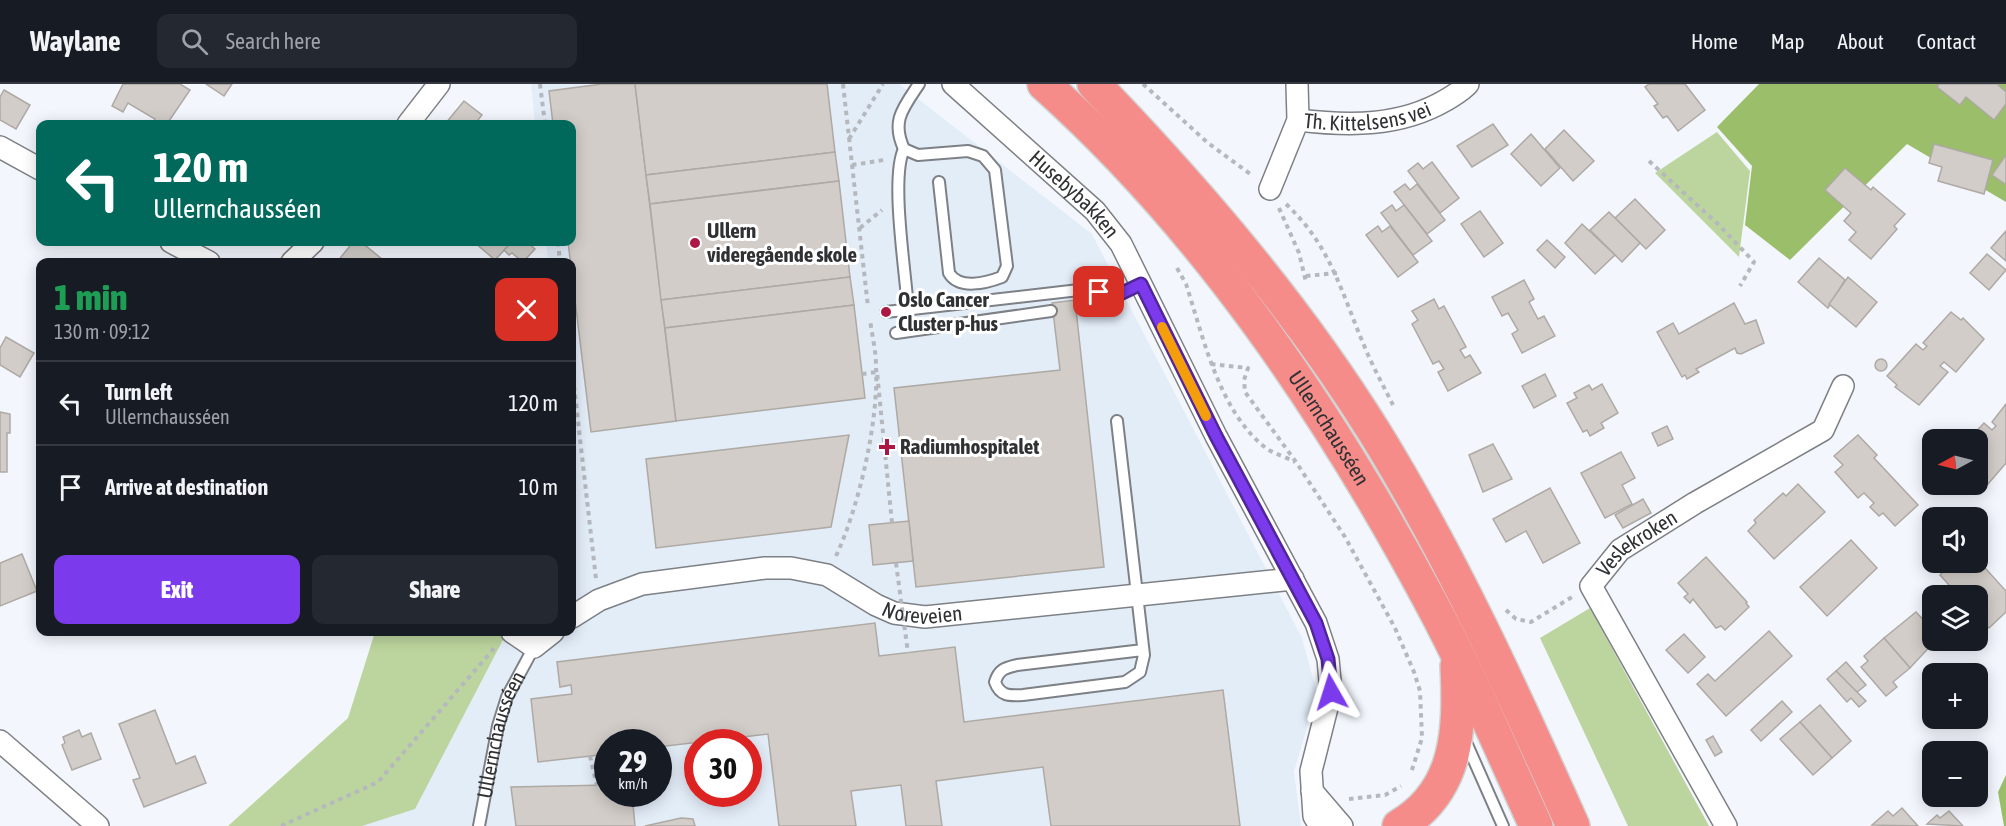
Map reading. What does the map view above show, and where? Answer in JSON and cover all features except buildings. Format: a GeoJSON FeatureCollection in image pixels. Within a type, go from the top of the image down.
{"type":"FeatureCollection","features":[{"type":"Feature","properties":{"kind":"highway","name":"Ullernchausséen"},"geometry":{"type":"LineString","coordinates":[[1044,84],[1081,116],[1166,207],[1212,262],[1288,366],[1376,504],[1428,597],[1536,826]]}},
{"type":"Feature","properties":{"kind":"highway","name":"Ullernchausséen"},"geometry":{"type":"LineString","coordinates":[[1094,84],[1167,159],[1243,249],[1374,433],[1425,520],[1496,657],[1573,826]]}},
{"type":"Feature","properties":{"kind":"highway"},"geometry":{"type":"LineString","coordinates":[[1399,826],[1426,807],[1439,790],[1451,761],[1458,717],[1457,656]]}},
{"type":"Feature","properties":{"kind":"street"},"geometry":{"type":"LineString","coordinates":[[411,120],[439,84]]}},
{"type":"Feature","properties":{"kind":"street","name":"Husebybakken"},"geometry":{"type":"LineString","coordinates":[[953,84],[1095,211],[1121,244],[1216,436],[1316,623],[1331,676],[1329,709],[1311,771],[1314,816],[1320,826]]}},
{"type":"Feature","properties":{"kind":"street"},"geometry":{"type":"LineString","coordinates":[[1297,84],[1298,120]]}},
{"type":"Feature","properties":{"kind":"street","name":"Th. Kittelsens vei"},"geometry":{"type":"LineString","coordinates":[[1270,189],[1298,120],[1334,124],[1383,122],[1424,112],[1468,84]]}},
{"type":"Feature","properties":{"kind":"street"},"geometry":{"type":"LineString","coordinates":[[0,147],[36,168]]}},
{"type":"Feature","properties":{"kind":"street"},"geometry":{"type":"LineString","coordinates":[[179,246],[201,258]]}},
{"type":"Feature","properties":{"kind":"street"},"geometry":{"type":"LineString","coordinates":[[296,258],[309,246]]}},
{"type":"Feature","properties":{"kind":"street","name":"Veslekroken"},"geometry":{"type":"LineString","coordinates":[[1726,826],[1591,586],[1620,550],[1695,503],[1823,430],[1844,386]]}},
{"type":"Feature","properties":{"kind":"street","name":"Noreveien"},"geometry":{"type":"LineString","coordinates":[[576,614],[599,600],[642,584],[765,568],[791,568],[827,575],[876,605],[894,613],[925,617],[1293,579]]}},
{"type":"Feature","properties":{"kind":"street"},"geometry":{"type":"LineString","coordinates":[[506,636],[534,647],[548,636]]}},
{"type":"Feature","properties":{"kind":"street"},"geometry":{"type":"LineString","coordinates":[[0,741],[98,826]]}},
{"type":"Feature","properties":{"kind":"street"},"geometry":{"type":"LineString","coordinates":[[1312,791],[1342,826]]}},
{"type":"Feature","properties":{"kind":"lane"},"geometry":{"type":"LineString","coordinates":[[909,310],[899,195],[902,154],[898,122],[902,109],[919,84]]}},
{"type":"Feature","properties":{"kind":"lane"},"geometry":{"type":"LineString","coordinates":[[902,154],[968,152],[983,156],[995,170],[1007,266],[1002,277],[959,283],[949,273],[939,182]]}},
{"type":"Feature","properties":{"kind":"lane"},"geometry":{"type":"LineString","coordinates":[[1081,308],[1101,303],[1141,284]]}},
{"type":"Feature","properties":{"kind":"lane"},"geometry":{"type":"LineString","coordinates":[[886,312],[1079,290],[1120,294]]}},
{"type":"Feature","properties":{"kind":"lane"},"geometry":{"type":"LineString","coordinates":[[896,333],[1051,312]]}},
{"type":"Feature","properties":{"kind":"lane"},"geometry":{"type":"LineString","coordinates":[[1117,421],[1143,650],[1140,672],[1125,682],[1008,696],[1000,692],[995,682],[998,673],[1005,668],[1017,665],[1143,650]]}},
{"type":"Feature","properties":{"kind":"lane","name":"Ullernchausséen"},"geometry":{"type":"LineString","coordinates":[[479,826],[498,726],[507,697],[534,647]]}},
{"type":"Feature","properties":{"kind":"lane"},"geometry":{"type":"LineString","coordinates":[[1458,717],[1473,761],[1503,826]]}},
{"type":"Feature","properties":{"kind":"path"},"geometry":{"type":"LineString","coordinates":[[540,84],[544,120]]}},
{"type":"Feature","properties":{"kind":"path"},"geometry":{"type":"LineString","coordinates":[[827,575],[846,534],[872,431],[877,367],[843,84]]}},
{"type":"Feature","properties":{"kind":"path"},"geometry":{"type":"LineString","coordinates":[[849,140],[883,84]]}},
{"type":"Feature","properties":{"kind":"path"},"geometry":{"type":"LineString","coordinates":[[1143,84],[1208,142],[1270,189],[1300,217],[1321,244],[1337,273],[1366,350],[1397,412]]}},
{"type":"Feature","properties":{"kind":"path"},"geometry":{"type":"LineString","coordinates":[[852,165],[902,154]]}},
{"type":"Feature","properties":{"kind":"path"},"geometry":{"type":"LineString","coordinates":[[1648,161],[1719,225],[1754,262],[1740,286]]}},
{"type":"Feature","properties":{"kind":"path"},"geometry":{"type":"LineString","coordinates":[[1270,189],[1299,253],[1306,276],[1305,291]]}},
{"type":"Feature","properties":{"kind":"path"},"geometry":{"type":"LineString","coordinates":[[859,228],[899,195]]}},
{"type":"Feature","properties":{"kind":"path"},"geometry":{"type":"LineString","coordinates":[[1306,276],[1337,273]]}},
{"type":"Feature","properties":{"kind":"path"},"geometry":{"type":"LineString","coordinates":[[1211,364],[1248,368],[1244,380],[1245,392],[1296,462],[1345,537],[1395,628],[1420,691],[1422,738],[1409,777]]}},
{"type":"Feature","properties":{"kind":"path"},"geometry":{"type":"LineString","coordinates":[[862,374],[877,372],[892,523]]}},
{"type":"Feature","properties":{"kind":"path"},"geometry":{"type":"LineString","coordinates":[[576,402],[599,600]]}},
{"type":"Feature","properties":{"kind":"path"},"geometry":{"type":"LineString","coordinates":[[897,563],[908,652]]}},
{"type":"Feature","properties":{"kind":"path"},"geometry":{"type":"LineString","coordinates":[[1501,606],[1516,619],[1531,622],[1591,586]]}},
{"type":"Feature","properties":{"kind":"path"},"geometry":{"type":"LineString","coordinates":[[281,826],[378,782],[506,636]]}},
{"type":"Feature","properties":{"kind":"path"},"geometry":{"type":"LineString","coordinates":[[590,756],[594,773]]}},
{"type":"Feature","properties":{"kind":"path"},"geometry":{"type":"LineString","coordinates":[[1339,801],[1385,795],[1405,783]]}},
{"type":"Feature","properties":{"kind":"shaded area","name":"Radiumhospitalet"},"geometry":{"type":"Polygon","coordinates":[[[531,84],[899,84],[1092,234],[1302,638],[1317,693],[1294,772],[1301,826],[309,826],[486,636],[576,636],[576,258],[548,258],[546,246],[576,246],[576,120],[535,120],[531,84]]]}},
{"type":"Feature","properties":{"kind":"green space"},"geometry":{"type":"Polygon","coordinates":[[[1759,84],[2006,84],[2006,202],[1907,144],[1790,260],[1745,225],[1752,166],[1717,127],[1759,84]]]}},
{"type":"Feature","properties":{"kind":"green space"},"geometry":{"type":"Polygon","coordinates":[[[1717,132],[1750,171],[1739,257],[1655,173],[1717,132]]]}},
{"type":"Feature","properties":{"kind":"green space"},"geometry":{"type":"Polygon","coordinates":[[[1590,608],[1709,826],[1628,826],[1540,638],[1590,608]]]}},
{"type":"Feature","properties":{"kind":"green space"},"geometry":{"type":"Polygon","coordinates":[[[374,636],[505,636],[415,809],[362,826],[228,826],[348,718],[374,636]]]}},
{"type":"Feature","properties":{"kind":"green space"},"geometry":{"type":"Polygon","coordinates":[[[2006,775],[2006,826],[2004,826],[1998,792],[2006,775]]]}},
{"type":"Feature","properties":{"kind":"slow traffic"},"geometry":{"type":"LineString","coordinates":[[1162,327],[1206,416]]}},
{"type":"Feature","properties":{"kind":"place","name":"Ullern videregående skole"},"geometry":{"type":"Point","coordinates":[695,243]}},
{"type":"Feature","properties":{"kind":"place","name":"Oslo Cancer Cluster p-hus"},"geometry":{"type":"Point","coordinates":[886,312]}},
{"type":"Feature","properties":{"kind":"place","name":"Radiumhospitalet"},"geometry":{"type":"Point","coordinates":[887,447]}},
{"type":"Feature","properties":{"kind":"route"},"geometry":{"type":"LineString","coordinates":[[1099,292],[1120,294],[1141,284],[1216,436],[1316,623],[1328,659],[1331,692]]}}]}
